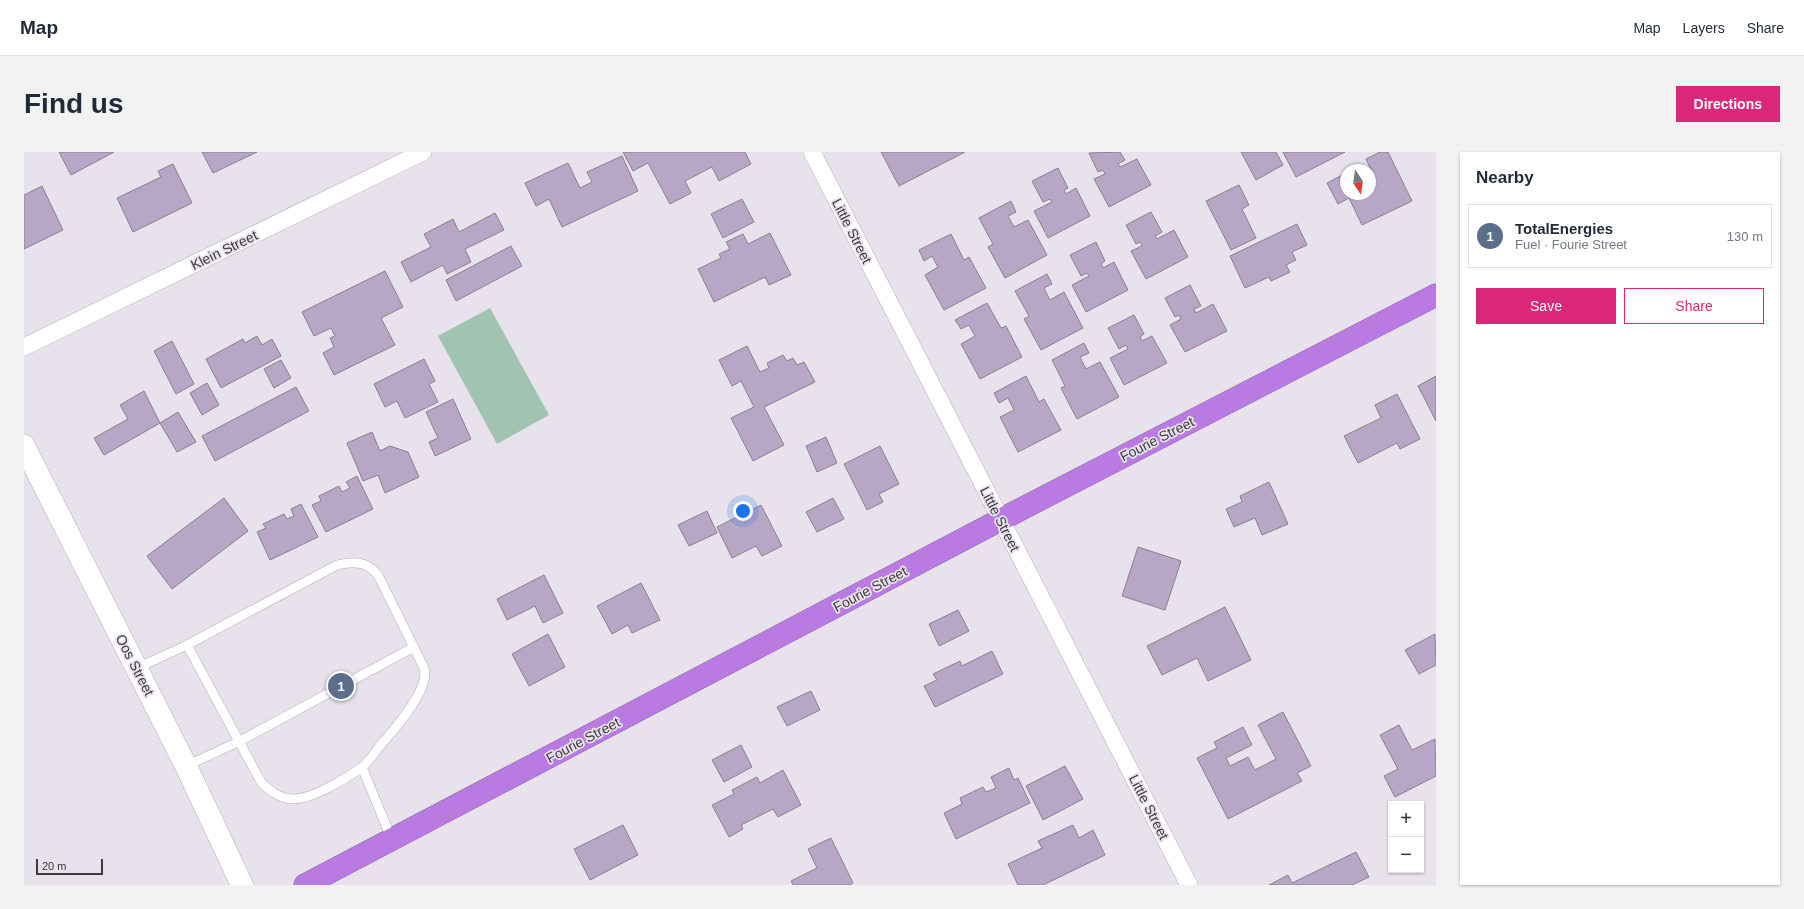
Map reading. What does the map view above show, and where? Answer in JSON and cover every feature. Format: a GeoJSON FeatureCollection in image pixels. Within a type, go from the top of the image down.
{"type":"FeatureCollection","features":[{"type":"Feature","properties":{"kind":"highway","name":"Fourie Street"},"geometry":{"type":"LineString","coordinates":[[305,885],[1000,520],[1436,295]]}},
{"type":"Feature","properties":{"kind":"street","name":"Klein Street"},"geometry":{"type":"LineString","coordinates":[[24,347],[423,152]]}},
{"type":"Feature","properties":{"kind":"street","name":"Little Street"},"geometry":{"type":"LineString","coordinates":[[812,152],[1189,885]]}},
{"type":"Feature","properties":{"kind":"street","name":"Oos Street"},"geometry":{"type":"LineString","coordinates":[[24,446],[186,766],[242,885]]}},
{"type":"Feature","properties":{"kind":"lane"},"geometry":{"type":"LineString","coordinates":[[137,668],[187,645],[337,565],[348,562],[367,565],[378,575],[426,672],[424,683],[403,720],[362,767],[305,798],[284,798],[276,795],[261,782],[187,645]]}},
{"type":"Feature","properties":{"kind":"lane"},"geometry":{"type":"LineString","coordinates":[[186,766],[240,741],[414,647]]}},
{"type":"Feature","properties":{"kind":"lane"},"geometry":{"type":"LineString","coordinates":[[362,767],[392,840]]}},
{"type":"Feature","properties":{"kind":"green space"},"geometry":{"type":"Polygon","coordinates":[[[490,308],[549,415],[497,444],[438,336],[490,308]]]}},
{"type":"Feature","properties":{"kind":"building"},"geometry":{"type":"Polygon","coordinates":[[[59,152],[114,152],[71,175],[59,152]]]}},
{"type":"Feature","properties":{"kind":"building"},"geometry":{"type":"Polygon","coordinates":[[[202,152],[257,152],[213,173],[202,152]]]}},
{"type":"Feature","properties":{"kind":"building"},"geometry":{"type":"Polygon","coordinates":[[[623,152],[745,152],[751,164],[719,181],[712,167],[685,181],[691,193],[670,204],[648,163],[633,171],[623,152]]]}},
{"type":"Feature","properties":{"kind":"building"},"geometry":{"type":"Polygon","coordinates":[[[881,152],[965,152],[899,186],[881,152]]]}},
{"type":"Feature","properties":{"kind":"building"},"geometry":{"type":"Polygon","coordinates":[[[1120,152],[1125,160],[1118,164],[1120,167],[1137,159],[1151,185],[1109,207],[1094,179],[1105,174],[1103,170],[1098,172],[1089,153],[1120,152]]]}},
{"type":"Feature","properties":{"kind":"building"},"geometry":{"type":"Polygon","coordinates":[[[1241,152],[1276,152],[1283,165],[1256,180],[1241,152]]]}},
{"type":"Feature","properties":{"kind":"building"},"geometry":{"type":"Polygon","coordinates":[[[1283,152],[1345,152],[1296,177],[1283,152]]]}},
{"type":"Feature","properties":{"kind":"building"},"geometry":{"type":"Polygon","coordinates":[[[1380,152],[1388,152],[1412,201],[1362,225],[1350,200],[1376,200],[1376,164],[1368,164],[1366,159],[1380,152]]]}},
{"type":"Feature","properties":{"kind":"building"},"geometry":{"type":"Polygon","coordinates":[[[622,156],[638,191],[562,227],[549,199],[536,206],[525,183],[568,163],[580,188],[592,182],[587,172],[622,156]]]}},
{"type":"Feature","properties":{"kind":"building"},"geometry":{"type":"Polygon","coordinates":[[[173,164],[192,203],[133,232],[117,198],[161,177],[158,171],[173,164]]]}},
{"type":"Feature","properties":{"kind":"building"},"geometry":{"type":"Polygon","coordinates":[[[1058,168],[1068,188],[1064,190],[1066,194],[1076,188],[1090,216],[1048,238],[1034,211],[1052,202],[1050,199],[1043,202],[1032,181],[1058,168]]]}},
{"type":"Feature","properties":{"kind":"building"},"geometry":{"type":"Polygon","coordinates":[[[1340,176],[1340,200],[1345,200],[1338,204],[1327,183],[1340,176]]]}},
{"type":"Feature","properties":{"kind":"building"},"geometry":{"type":"Polygon","coordinates":[[[1239,185],[1249,205],[1242,209],[1256,238],[1231,250],[1206,201],[1239,185]]]}},
{"type":"Feature","properties":{"kind":"building"},"geometry":{"type":"Polygon","coordinates":[[[42,186],[63,230],[24,249],[24,195],[42,186]]]}},
{"type":"Feature","properties":{"kind":"building"},"geometry":{"type":"Polygon","coordinates":[[[742,199],[754,222],[723,238],[711,214],[742,199]]]}},
{"type":"Feature","properties":{"kind":"building"},"geometry":{"type":"Polygon","coordinates":[[[1011,201],[1016,212],[1008,216],[1014,227],[1028,220],[1047,255],[1005,278],[988,247],[993,244],[979,218],[1011,201]]]}},
{"type":"Feature","properties":{"kind":"building"},"geometry":{"type":"Polygon","coordinates":[[[1151,212],[1162,232],[1155,236],[1157,239],[1174,230],[1188,257],[1146,279],[1131,251],[1142,246],[1140,242],[1136,244],[1126,225],[1151,212]]]}},
{"type":"Feature","properties":{"kind":"building"},"geometry":{"type":"Polygon","coordinates":[[[495,213],[504,230],[465,249],[471,262],[447,274],[443,265],[411,282],[401,262],[431,247],[424,234],[453,219],[459,232],[495,213]]]}},
{"type":"Feature","properties":{"kind":"building"},"geometry":{"type":"Polygon","coordinates":[[[1297,224],[1307,245],[1292,252],[1296,260],[1286,265],[1290,272],[1271,281],[1269,277],[1245,288],[1230,256],[1297,224]]]}},
{"type":"Feature","properties":{"kind":"building"},"geometry":{"type":"Polygon","coordinates":[[[770,233],[791,275],[769,285],[765,277],[714,302],[698,269],[721,258],[719,254],[730,249],[726,242],[743,234],[748,244],[770,233]]]}},
{"type":"Feature","properties":{"kind":"building"},"geometry":{"type":"Polygon","coordinates":[[[951,234],[964,260],[969,257],[986,288],[944,310],[925,275],[938,267],[932,256],[924,261],[919,250],[951,234]]]}},
{"type":"Feature","properties":{"kind":"building"},"geometry":{"type":"Polygon","coordinates":[[[1096,242],[1105,261],[1101,264],[1103,268],[1114,262],[1128,290],[1086,312],[1072,285],[1089,276],[1087,273],[1081,276],[1070,255],[1096,242]]]}},
{"type":"Feature","properties":{"kind":"building"},"geometry":{"type":"Polygon","coordinates":[[[511,246],[522,266],[456,301],[446,280],[511,246]]]}},
{"type":"Feature","properties":{"kind":"building"},"geometry":{"type":"Polygon","coordinates":[[[385,271],[403,307],[381,318],[395,345],[334,375],[323,353],[334,347],[330,338],[335,336],[331,328],[314,336],[302,312],[385,271]]]}},
{"type":"Feature","properties":{"kind":"building"},"geometry":{"type":"Polygon","coordinates":[[[1047,274],[1052,284],[1044,288],[1050,300],[1064,292],[1083,328],[1041,350],[1024,319],[1029,316],[1015,291],[1047,274]]]}},
{"type":"Feature","properties":{"kind":"building"},"geometry":{"type":"Polygon","coordinates":[[[1190,285],[1201,306],[1194,309],[1196,313],[1213,304],[1227,331],[1185,352],[1170,325],[1181,319],[1179,315],[1175,317],[1165,298],[1190,285]]]}},
{"type":"Feature","properties":{"kind":"building"},"geometry":{"type":"Polygon","coordinates":[[[987,303],[1001,328],[1006,326],[1022,357],[980,379],[961,344],[975,336],[969,325],[961,329],[955,320],[987,303]]]}},
{"type":"Feature","properties":{"kind":"building"},"geometry":{"type":"Polygon","coordinates":[[[1134,315],[1144,334],[1140,337],[1142,341],[1152,336],[1167,363],[1124,385],[1110,358],[1128,349],[1126,345],[1119,349],[1108,328],[1134,315]]]}},
{"type":"Feature","properties":{"kind":"building"},"geometry":{"type":"Polygon","coordinates":[[[257,336],[262,345],[272,339],[281,356],[221,388],[206,359],[243,339],[245,343],[257,336]]]}},
{"type":"Feature","properties":{"kind":"building"},"geometry":{"type":"Polygon","coordinates":[[[172,341],[194,384],[176,394],[154,351],[172,341]]]}},
{"type":"Feature","properties":{"kind":"building"},"geometry":{"type":"Polygon","coordinates":[[[1084,343],[1089,353],[1080,357],[1086,369],[1100,362],[1119,397],[1077,419],[1061,388],[1065,386],[1052,360],[1084,343]]]}},
{"type":"Feature","properties":{"kind":"building"},"geometry":{"type":"Polygon","coordinates":[[[747,346],[760,372],[769,368],[767,363],[783,355],[787,361],[793,358],[797,365],[804,362],[815,382],[764,407],[784,445],[753,461],[731,418],[754,407],[741,381],[732,386],[719,360],[747,346]]]}},
{"type":"Feature","properties":{"kind":"building"},"geometry":{"type":"Polygon","coordinates":[[[424,359],[435,381],[429,384],[438,402],[405,418],[397,401],[385,407],[374,384],[424,359]]]}},
{"type":"Feature","properties":{"kind":"building"},"geometry":{"type":"Polygon","coordinates":[[[281,360],[291,378],[274,388],[264,369],[281,360]]]}},
{"type":"Feature","properties":{"kind":"building"},"geometry":{"type":"Polygon","coordinates":[[[1026,376],[1039,402],[1044,399],[1061,430],[1018,452],[1000,417],[1014,410],[1008,398],[999,403],[994,393],[1026,376]]]}},
{"type":"Feature","properties":{"kind":"building"},"geometry":{"type":"Polygon","coordinates":[[[1436,376],[1436,421],[1418,386],[1436,376]]]}},
{"type":"Feature","properties":{"kind":"building"},"geometry":{"type":"Polygon","coordinates":[[[207,383],[219,405],[202,415],[190,393],[207,383]]]}},
{"type":"Feature","properties":{"kind":"building"},"geometry":{"type":"Polygon","coordinates":[[[296,387],[309,411],[215,461],[202,436],[296,387]]]}},
{"type":"Feature","properties":{"kind":"building"},"geometry":{"type":"Polygon","coordinates":[[[144,391],[160,423],[104,455],[94,438],[128,419],[120,405],[144,391]]]}},
{"type":"Feature","properties":{"kind":"building"},"geometry":{"type":"Polygon","coordinates":[[[1397,394],[1420,439],[1400,449],[1397,443],[1358,463],[1344,436],[1381,418],[1375,405],[1397,394]]]}},
{"type":"Feature","properties":{"kind":"building"},"geometry":{"type":"Polygon","coordinates":[[[453,399],[471,439],[435,456],[429,442],[438,438],[426,412],[453,399]]]}},
{"type":"Feature","properties":{"kind":"building"},"geometry":{"type":"Polygon","coordinates":[[[178,412],[196,442],[177,452],[160,423],[178,412]]]}},
{"type":"Feature","properties":{"kind":"building"},"geometry":{"type":"Polygon","coordinates":[[[372,432],[380,451],[390,446],[408,452],[419,477],[385,493],[378,475],[363,481],[347,443],[372,432]]]}},
{"type":"Feature","properties":{"kind":"building"},"geometry":{"type":"Polygon","coordinates":[[[826,437],[837,463],[817,472],[806,446],[826,437]]]}},
{"type":"Feature","properties":{"kind":"building"},"geometry":{"type":"Polygon","coordinates":[[[880,446],[899,484],[879,494],[883,502],[867,510],[844,464],[880,446]]]}},
{"type":"Feature","properties":{"kind":"building"},"geometry":{"type":"Polygon","coordinates":[[[357,476],[373,509],[326,532],[312,505],[321,501],[319,496],[339,486],[342,492],[350,488],[346,482],[357,476]]]}},
{"type":"Feature","properties":{"kind":"building"},"geometry":{"type":"Polygon","coordinates":[[[1269,482],[1288,524],[1262,535],[1255,518],[1234,527],[1226,509],[1242,502],[1240,496],[1269,482]]]}},
{"type":"Feature","properties":{"kind":"building"},"geometry":{"type":"Polygon","coordinates":[[[224,498],[248,531],[172,589],[147,556],[224,498]]]}},
{"type":"Feature","properties":{"kind":"building"},"geometry":{"type":"Polygon","coordinates":[[[833,498],[844,519],[817,532],[806,512],[833,498]]]}},
{"type":"Feature","properties":{"kind":"building"},"geometry":{"type":"Polygon","coordinates":[[[301,504],[318,537],[270,560],[257,532],[266,528],[263,524],[284,514],[287,519],[294,516],[291,509],[301,504]]]}},
{"type":"Feature","properties":{"kind":"building"},"geometry":{"type":"Polygon","coordinates":[[[761,505],[782,546],[762,556],[756,546],[732,558],[717,527],[761,505]]]}},
{"type":"Feature","properties":{"kind":"building"},"geometry":{"type":"Polygon","coordinates":[[[707,511],[717,533],[689,546],[678,525],[707,511]]]}},
{"type":"Feature","properties":{"kind":"building"},"geometry":{"type":"Polygon","coordinates":[[[1138,547],[1181,561],[1165,610],[1122,596],[1138,547]]]}},
{"type":"Feature","properties":{"kind":"building"},"geometry":{"type":"Polygon","coordinates":[[[544,575],[563,613],[543,623],[535,606],[507,620],[497,599],[544,575]]]}},
{"type":"Feature","properties":{"kind":"building"},"geometry":{"type":"Polygon","coordinates":[[[641,583],[660,620],[632,633],[628,625],[612,634],[597,606],[641,583]]]}},
{"type":"Feature","properties":{"kind":"building"},"geometry":{"type":"Polygon","coordinates":[[[1225,607],[1251,660],[1208,681],[1197,658],[1162,675],[1147,646],[1225,607]]]}},
{"type":"Feature","properties":{"kind":"building"},"geometry":{"type":"Polygon","coordinates":[[[958,610],[969,631],[939,646],[929,624],[958,610]]]}},
{"type":"Feature","properties":{"kind":"building"},"geometry":{"type":"Polygon","coordinates":[[[548,634],[565,667],[529,686],[512,654],[548,634]]]}},
{"type":"Feature","properties":{"kind":"building"},"geometry":{"type":"Polygon","coordinates":[[[1435,634],[1436,665],[1419,674],[1405,650],[1435,634]]]}},
{"type":"Feature","properties":{"kind":"building"},"geometry":{"type":"Polygon","coordinates":[[[992,651],[1003,674],[935,707],[924,686],[937,680],[933,674],[960,661],[962,666],[992,651]]]}},
{"type":"Feature","properties":{"kind":"building"},"geometry":{"type":"Polygon","coordinates":[[[811,691],[820,710],[787,726],[777,707],[811,691]]]}},
{"type":"Feature","properties":{"kind":"building"},"geometry":{"type":"Polygon","coordinates":[[[1283,712],[1311,766],[1297,773],[1302,781],[1228,819],[1197,758],[1217,748],[1214,742],[1243,727],[1252,745],[1226,758],[1230,766],[1248,757],[1255,770],[1276,759],[1258,725],[1283,712]]]}},
{"type":"Feature","properties":{"kind":"building"},"geometry":{"type":"Polygon","coordinates":[[[1399,725],[1412,750],[1435,739],[1436,776],[1395,797],[1384,776],[1398,769],[1380,735],[1399,725]]]}},
{"type":"Feature","properties":{"kind":"building"},"geometry":{"type":"Polygon","coordinates":[[[741,745],[752,767],[724,782],[712,760],[741,745]]]}},
{"type":"Feature","properties":{"kind":"building"},"geometry":{"type":"Polygon","coordinates":[[[1065,766],[1083,799],[1043,820],[1026,786],[1065,766]]]}},
{"type":"Feature","properties":{"kind":"building"},"geometry":{"type":"Polygon","coordinates":[[[1009,768],[1014,780],[1018,778],[1030,803],[956,839],[944,813],[962,804],[960,798],[983,787],[986,792],[996,788],[991,777],[1009,768]]]}},
{"type":"Feature","properties":{"kind":"building"},"geometry":{"type":"Polygon","coordinates":[[[783,770],[801,805],[778,817],[773,809],[741,825],[743,829],[729,837],[712,805],[734,794],[732,790],[757,777],[760,783],[783,770]]]}},
{"type":"Feature","properties":{"kind":"building"},"geometry":{"type":"Polygon","coordinates":[[[623,825],[638,855],[590,880],[574,849],[623,825]]]}},
{"type":"Feature","properties":{"kind":"building"},"geometry":{"type":"Polygon","coordinates":[[[1073,825],[1079,838],[1093,830],[1105,855],[1043,885],[1018,885],[1008,864],[1042,848],[1038,841],[1073,825]]]}},
{"type":"Feature","properties":{"kind":"building"},"geometry":{"type":"Polygon","coordinates":[[[831,838],[853,883],[850,885],[793,885],[791,881],[817,868],[808,849],[831,838]]]}},
{"type":"Feature","properties":{"kind":"building"},"geometry":{"type":"Polygon","coordinates":[[[1356,852],[1369,877],[1352,885],[1269,885],[1288,875],[1292,883],[1356,852]]]}},
{"type":"Feature","properties":{"kind":"place","name":"TotalEnergies"},"geometry":{"type":"Point","coordinates":[341,686]}}]}
